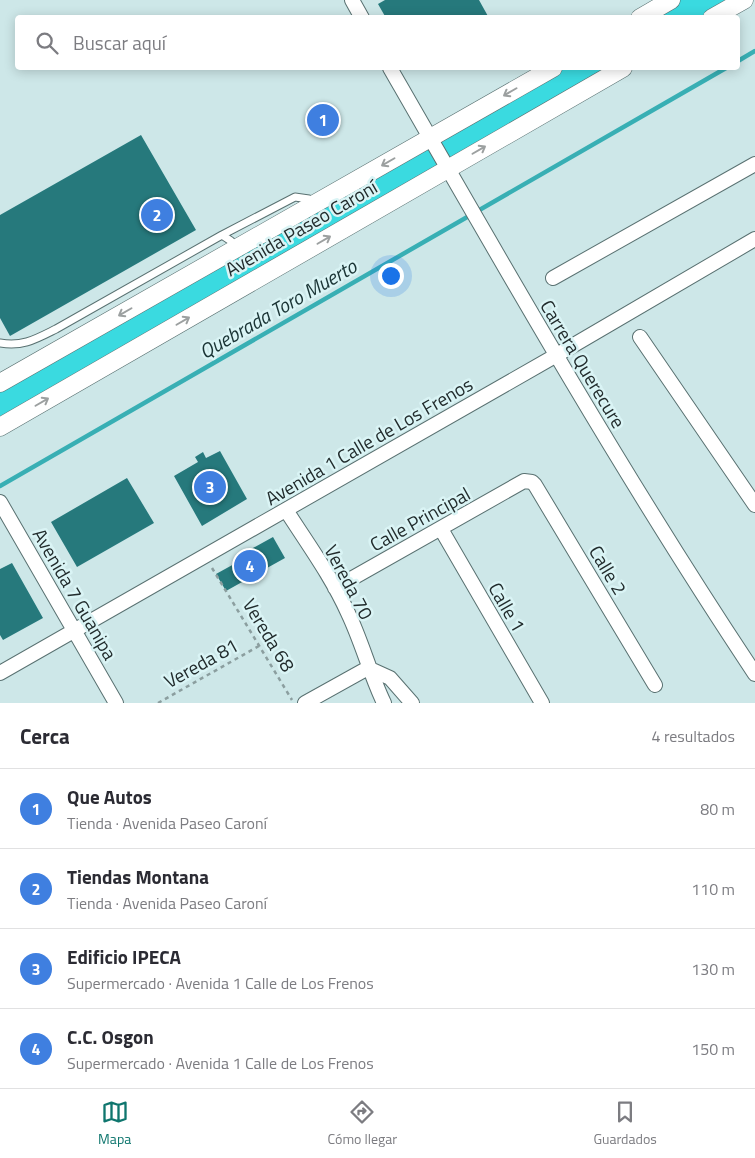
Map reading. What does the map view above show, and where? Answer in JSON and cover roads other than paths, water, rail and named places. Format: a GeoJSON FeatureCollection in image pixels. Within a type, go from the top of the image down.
{"type":"FeatureCollection","features":[{"type":"Feature","properties":{"kind":"street"},"geometry":{"type":"LineString","coordinates":[[352,0],[360,15]]}},
{"type":"Feature","properties":{"kind":"street"},"geometry":{"type":"LineString","coordinates":[[645,15],[671,0]]}},
{"type":"Feature","properties":{"kind":"street"},"geometry":{"type":"LineString","coordinates":[[717,15],[744,0]]}},
{"type":"Feature","properties":{"kind":"street","name":"Carrera Querecure"},"geometry":{"type":"LineString","coordinates":[[391,70],[482,229],[616,456],[755,674]]}},
{"type":"Feature","properties":{"kind":"street","name":"Avenida Paseo Caroní"},"geometry":{"type":"LineString","coordinates":[[0,383],[549,70]]}},
{"type":"Feature","properties":{"kind":"street","name":"Avenida Paseo Caroní"},"geometry":{"type":"LineString","coordinates":[[0,427],[620,70]]}},
{"type":"Feature","properties":{"kind":"street"},"geometry":{"type":"LineString","coordinates":[[553,278],[755,164]]}},
{"type":"Feature","properties":{"kind":"street","name":"Avenida 1 Calle de Los Frenos"},"geometry":{"type":"LineString","coordinates":[[0,673],[556,356],[755,240]]}},
{"type":"Feature","properties":{"kind":"street"},"geometry":{"type":"LineString","coordinates":[[640,337],[755,505]]}},
{"type":"Feature","properties":{"kind":"street","name":"Calle 2"},"geometry":{"type":"LineString","coordinates":[[524,482],[528,481],[535,485],[655,685]]}},
{"type":"Feature","properties":{"kind":"street","name":"Calle Principal"},"geometry":{"type":"LineString","coordinates":[[335,588],[524,482]]}},
{"type":"Feature","properties":{"kind":"street","name":"Avenida 7 Guanipa"},"geometry":{"type":"LineString","coordinates":[[1,503],[116,703]]}},
{"type":"Feature","properties":{"kind":"street","name":"Vereda 70"},"geometry":{"type":"LineString","coordinates":[[286,510],[335,588],[348,614],[368,668],[384,703]]}},
{"type":"Feature","properties":{"kind":"street","name":"Calle 1"},"geometry":{"type":"LineString","coordinates":[[441,529],[542,703]]}},
{"type":"Feature","properties":{"kind":"street"},"geometry":{"type":"LineString","coordinates":[[305,703],[368,668],[390,678],[412,703]]}},
{"type":"Feature","properties":{"kind":"lane"},"geometry":{"type":"LineString","coordinates":[[0,343],[14,345],[29,342],[56,329],[222,235],[294,197],[309,199],[316,203]]}},
{"type":"Feature","properties":{"kind":"lane"},"geometry":{"type":"LineString","coordinates":[[222,235],[231,241],[236,248]]}},
{"type":"Feature","properties":{"kind":"waterway","name":"Quebrada Toro Muerto"},"geometry":{"type":"LineString","coordinates":[[740,60],[755,51]]}},
{"type":"Feature","properties":{"kind":"waterway","name":"Quebrada Toro Muerto"},"geometry":{"type":"LineString","coordinates":[[0,486],[723,70]]}},
{"type":"Feature","properties":{"kind":"place","name":"Que Autos"},"geometry":{"type":"Point","coordinates":[323,120]}},
{"type":"Feature","properties":{"kind":"place","name":"Tiendas Montana"},"geometry":{"type":"Point","coordinates":[157,215]}},
{"type":"Feature","properties":{"kind":"place","name":"Edificio IPECA"},"geometry":{"type":"Point","coordinates":[210,487]}},
{"type":"Feature","properties":{"kind":"place","name":"C.C. Osgon"},"geometry":{"type":"Point","coordinates":[250,566]}}]}
